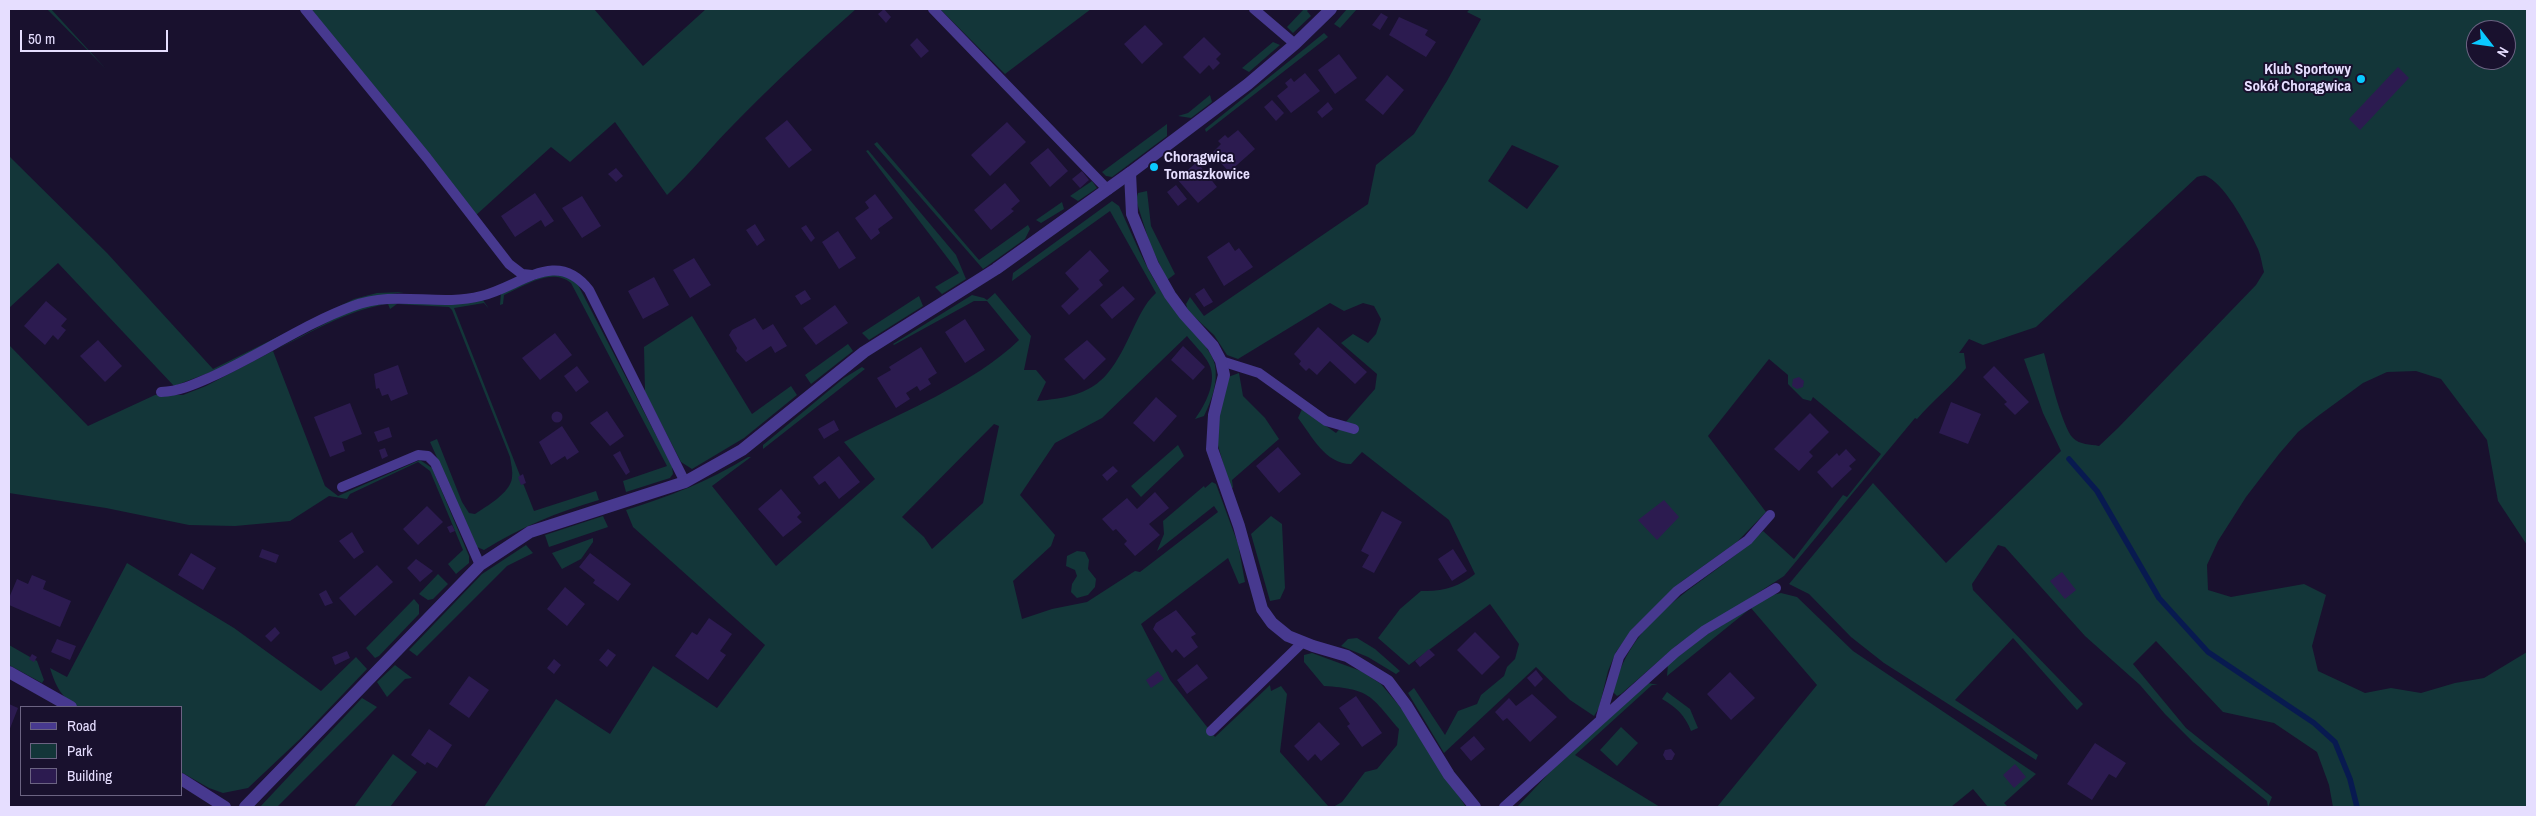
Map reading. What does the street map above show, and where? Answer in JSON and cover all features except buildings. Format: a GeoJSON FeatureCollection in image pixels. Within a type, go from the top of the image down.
{"type":"FeatureCollection","features":[{"type":"Feature","properties":{"kind":"street"},"geometry":{"type":"LineString","coordinates":[[245,807],[480,565],[530,532],[685,482],[742,450],[864,352],[996,269],[1108,190],[1248,84],[1295,44],[1331,9]]}},
{"type":"Feature","properties":{"kind":"street"},"geometry":{"type":"LineString","coordinates":[[1130,173],[1132,214],[1153,265],[1184,314],[1213,346],[1221,361],[1224,376],[1212,433],[1216,466],[1240,526],[1262,609],[1272,623],[1288,636],[1347,656],[1388,681],[1406,705],[1449,775],[1475,807]]}},
{"type":"Feature","properties":{"kind":"street"},"geometry":{"type":"LineString","coordinates":[[9,672],[69,706]]}},
{"type":"Feature","properties":{"kind":"street"},"geometry":{"type":"LineString","coordinates":[[182,780],[225,807]]}},
{"type":"Feature","properties":{"kind":"lane"},"geometry":{"type":"LineString","coordinates":[[305,9],[427,158],[509,264],[522,274],[533,275]]}},
{"type":"Feature","properties":{"kind":"lane"},"geometry":{"type":"LineString","coordinates":[[933,9],[1108,190]]}},
{"type":"Feature","properties":{"kind":"lane"},"geometry":{"type":"LineString","coordinates":[[1254,9],[1295,44]]}},
{"type":"Feature","properties":{"kind":"lane"},"geometry":{"type":"LineString","coordinates":[[162,392],[175,391],[221,372],[322,320],[370,300],[390,297],[465,299],[481,296],[533,275],[562,270],[573,273],[589,290],[685,482]]}},
{"type":"Feature","properties":{"kind":"lane"},"geometry":{"type":"LineString","coordinates":[[1221,361],[1259,373],[1326,421],[1354,430]]}},
{"type":"Feature","properties":{"kind":"lane"},"geometry":{"type":"LineString","coordinates":[[342,487],[418,455],[428,456],[435,463],[480,565]]}},
{"type":"Feature","properties":{"kind":"lane"},"geometry":{"type":"LineString","coordinates":[[1601,718],[1619,657],[1634,634],[1677,591],[1748,540],[1770,515]]}},
{"type":"Feature","properties":{"kind":"lane"},"geometry":{"type":"LineString","coordinates":[[1504,807],[1675,653],[1705,630],[1776,588]]}},
{"type":"Feature","properties":{"kind":"lane"},"geometry":{"type":"LineString","coordinates":[[1211,731],[1303,642]]}},
{"type":"Feature","properties":{"kind":"green space"},"geometry":{"type":"Polygon","coordinates":[[[47,9],[51,9],[106,69],[47,9]]]}},
{"type":"Feature","properties":{"kind":"green space"},"geometry":{"type":"Polygon","coordinates":[[[309,9],[594,9],[643,66],[706,9],[856,9],[763,95],[667,195],[615,122],[570,162],[551,147],[475,216],[309,9]]]}},
{"type":"Feature","properties":{"kind":"green space"},"geometry":{"type":"Polygon","coordinates":[[[940,9],[1091,9],[1005,74],[940,9]]]}},
{"type":"Feature","properties":{"kind":"green space"},"geometry":{"type":"Polygon","coordinates":[[[1304,9],[1309,9],[1307,11],[1311,16],[1293,33],[1287,27],[1304,9]]]}},
{"type":"Feature","properties":{"kind":"green space"},"geometry":{"type":"Polygon","coordinates":[[[1347,9],[1357,9],[1340,28],[1334,24],[1347,9]]]}},
{"type":"Feature","properties":{"kind":"green space"},"geometry":{"type":"Polygon","coordinates":[[[1470,9],[2527,9],[2527,545],[2498,501],[2487,440],[2441,379],[2416,371],[2387,372],[2363,383],[2298,432],[2246,497],[2218,541],[2207,565],[2208,590],[2231,597],[2304,584],[2326,595],[2312,646],[2318,671],[2365,693],[2391,688],[2421,693],[2455,683],[2484,678],[2527,652],[2527,807],[2333,807],[2329,785],[2317,752],[2274,723],[2223,712],[2156,641],[2133,664],[2186,728],[2272,797],[2268,807],[2267,801],[2193,742],[2140,685],[2085,636],[2005,547],[1998,545],[1972,584],[1973,590],[2083,704],[2077,710],[2013,638],[1955,700],[2038,755],[2036,760],[1884,663],[1851,637],[1809,594],[1789,584],[1873,483],[1946,563],[2061,451],[2043,413],[2024,359],[2044,353],[2060,411],[2073,438],[2082,443],[2099,446],[2118,428],[2256,285],[2264,272],[2258,249],[2237,210],[2223,190],[2204,175],[2197,177],[2036,327],[1983,345],[1969,339],[1959,353],[1964,353],[1966,368],[1917,419],[1915,418],[1784,576],[1677,645],[1617,696],[1613,692],[1623,663],[1637,639],[1655,619],[1763,531],[1794,559],[1843,495],[1847,497],[1881,454],[1813,397],[1811,401],[1803,399],[1788,384],[1788,375],[1769,359],[1708,436],[1766,512],[1737,542],[1681,582],[1633,628],[1616,652],[1608,671],[1599,708],[1594,716],[1570,700],[1536,667],[1444,753],[1408,693],[1414,688],[1445,735],[1458,711],[1477,704],[1481,695],[1504,676],[1507,667],[1515,659],[1519,644],[1490,604],[1409,665],[1378,638],[1400,609],[1421,591],[1436,591],[1450,588],[1475,574],[1449,520],[1362,452],[1351,464],[1342,463],[1326,454],[1298,418],[1302,409],[1336,433],[1375,389],[1377,374],[1341,343],[1353,334],[1368,343],[1376,334],[1381,319],[1374,306],[1363,303],[1344,311],[1330,303],[1238,359],[1227,355],[1214,335],[1188,311],[1186,304],[1190,297],[1204,316],[1368,204],[1376,165],[1414,134],[1447,81],[1481,19],[1467,12],[1470,9]],[[1512,145],[1488,181],[1527,209],[1559,166],[1512,145]]]}},
{"type":"Feature","properties":{"kind":"green space"},"geometry":{"type":"Polygon","coordinates":[[[1324,33],[1328,37],[1206,132],[1205,129],[1324,33]]]}},
{"type":"Feature","properties":{"kind":"green space"},"geometry":{"type":"Polygon","coordinates":[[[1273,42],[1280,45],[1249,72],[1242,68],[1273,42]]]}},
{"type":"Feature","properties":{"kind":"green space"},"geometry":{"type":"Polygon","coordinates":[[[1210,95],[1212,102],[1191,118],[1178,116],[1188,113],[1210,95]]]}},
{"type":"Feature","properties":{"kind":"green space"},"geometry":{"type":"Polygon","coordinates":[[[1167,124],[1167,136],[1112,177],[1106,176],[1102,172],[1167,124]]]}},
{"type":"Feature","properties":{"kind":"green space"},"geometry":{"type":"Polygon","coordinates":[[[877,142],[979,260],[1028,225],[1030,229],[1025,239],[983,269],[874,144],[877,142]]]}},
{"type":"Feature","properties":{"kind":"green space"},"geometry":{"type":"Polygon","coordinates":[[[868,150],[956,255],[966,279],[942,294],[935,287],[959,273],[866,151],[868,150]]]}},
{"type":"Feature","properties":{"kind":"green space"},"geometry":{"type":"Polygon","coordinates":[[[9,156],[107,253],[213,369],[354,299],[377,293],[404,292],[355,300],[224,367],[174,386],[58,263],[9,308],[9,156]]]}},
{"type":"Feature","properties":{"kind":"green space"},"geometry":{"type":"Polygon","coordinates":[[[1092,181],[1097,188],[1078,201],[1070,196],[1092,181]]]}},
{"type":"Feature","properties":{"kind":"green space"},"geometry":{"type":"Polygon","coordinates":[[[1147,191],[1151,226],[1175,274],[1167,280],[1150,244],[1136,200],[1138,193],[1147,191]]]}},
{"type":"Feature","properties":{"kind":"green space"},"geometry":{"type":"Polygon","coordinates":[[[1112,201],[1119,206],[1155,281],[1212,356],[1216,372],[1214,391],[1207,410],[1204,416],[1195,419],[1209,393],[1212,378],[1209,364],[1187,336],[1102,418],[1055,443],[1020,495],[1055,535],[1051,546],[1013,581],[1022,619],[1052,609],[1087,602],[1135,571],[1140,572],[1218,512],[1214,506],[1157,551],[1164,534],[1163,521],[1204,486],[1205,488],[1212,482],[1216,484],[1238,544],[1245,582],[1239,584],[1228,558],[1141,624],[1170,680],[1215,737],[1270,685],[1271,691],[1281,686],[1287,694],[1280,752],[1329,807],[484,807],[556,699],[610,734],[653,666],[717,708],[765,645],[633,527],[626,510],[688,488],[751,457],[712,486],[776,566],[875,479],[844,442],[959,384],[1001,356],[1019,340],[987,301],[974,301],[893,344],[972,295],[987,300],[995,293],[1031,336],[1024,370],[1036,370],[1046,382],[1037,401],[1056,399],[1086,390],[1097,384],[1106,375],[1123,349],[1145,306],[1156,293],[1110,211],[1012,281],[1013,273],[1112,201]],[[994,424],[902,517],[924,537],[932,549],[983,503],[999,426],[994,424]]]}},
{"type":"Feature","properties":{"kind":"green space"},"geometry":{"type":"Polygon","coordinates":[[[1062,202],[1064,209],[1041,223],[1036,220],[1062,202]]]}},
{"type":"Feature","properties":{"kind":"green space"},"geometry":{"type":"Polygon","coordinates":[[[549,274],[561,274],[577,283],[672,466],[673,474],[670,478],[626,492],[623,481],[667,466],[571,283],[555,277],[547,277],[504,295],[503,304],[500,305],[501,293],[549,274]]]}},
{"type":"Feature","properties":{"kind":"green space"},"geometry":{"type":"Polygon","coordinates":[[[919,296],[923,306],[869,340],[862,333],[919,296]]]}},
{"type":"Feature","properties":{"kind":"green space"},"geometry":{"type":"Polygon","coordinates":[[[483,300],[489,309],[484,303],[454,308],[534,511],[596,491],[599,500],[540,521],[484,550],[477,547],[430,442],[437,439],[462,502],[469,513],[475,514],[497,499],[507,489],[512,478],[510,457],[452,310],[449,307],[397,304],[390,309],[388,304],[483,300]]]}},
{"type":"Feature","properties":{"kind":"green space"},"geometry":{"type":"Polygon","coordinates":[[[388,304],[358,311],[343,317],[273,351],[325,486],[338,496],[420,460],[432,468],[469,556],[469,563],[456,574],[448,564],[463,550],[430,471],[418,462],[350,494],[347,499],[329,496],[290,521],[235,526],[189,525],[106,508],[9,493],[9,345],[88,426],[155,395],[183,395],[206,386],[351,310],[366,305],[388,304]]]}},
{"type":"Feature","properties":{"kind":"green space"},"geometry":{"type":"Polygon","coordinates":[[[692,316],[752,414],[791,386],[797,395],[744,438],[692,469],[681,462],[645,392],[644,347],[692,316]]]}},
{"type":"Feature","properties":{"kind":"green space"},"geometry":{"type":"Polygon","coordinates":[[[848,344],[853,351],[811,384],[805,375],[848,344]]]}},
{"type":"Feature","properties":{"kind":"green space"},"geometry":{"type":"Polygon","coordinates":[[[862,367],[865,369],[763,449],[763,445],[844,378],[862,367]]]}},
{"type":"Feature","properties":{"kind":"green space"},"geometry":{"type":"Polygon","coordinates":[[[1239,373],[1243,396],[1265,418],[1279,439],[1232,480],[1233,488],[1230,487],[1217,442],[1218,419],[1228,377],[1239,373]]]}},
{"type":"Feature","properties":{"kind":"green space"},"geometry":{"type":"Polygon","coordinates":[[[1178,445],[1184,456],[1141,497],[1131,486],[1178,445]]]}},
{"type":"Feature","properties":{"kind":"green space"},"geometry":{"type":"Polygon","coordinates":[[[603,516],[608,527],[549,547],[545,535],[603,516]]]}},
{"type":"Feature","properties":{"kind":"green space"},"geometry":{"type":"Polygon","coordinates":[[[1271,516],[1282,524],[1285,588],[1280,599],[1270,601],[1251,534],[1271,516]]]}},
{"type":"Feature","properties":{"kind":"green space"},"geometry":{"type":"Polygon","coordinates":[[[593,538],[593,542],[581,559],[562,569],[552,553],[593,538]]]}},
{"type":"Feature","properties":{"kind":"green space"},"geometry":{"type":"Polygon","coordinates":[[[526,545],[533,553],[507,566],[417,656],[409,650],[482,574],[526,545]]]}},
{"type":"Feature","properties":{"kind":"green space"},"geometry":{"type":"Polygon","coordinates":[[[1077,551],[1085,552],[1089,560],[1088,569],[1096,579],[1095,587],[1088,595],[1077,598],[1071,592],[1072,584],[1077,576],[1075,570],[1066,566],[1067,556],[1077,551]]]}},
{"type":"Feature","properties":{"kind":"green space"},"geometry":{"type":"Polygon","coordinates":[[[127,563],[234,628],[321,691],[356,657],[367,669],[300,739],[248,788],[223,793],[209,788],[182,773],[182,706],[76,706],[63,695],[57,686],[50,668],[67,677],[127,563]]]}},
{"type":"Feature","properties":{"kind":"green space"},"geometry":{"type":"Polygon","coordinates":[[[438,574],[448,584],[433,599],[428,600],[419,594],[438,574]]]}},
{"type":"Feature","properties":{"kind":"green space"},"geometry":{"type":"Polygon","coordinates":[[[1781,593],[1797,597],[1853,651],[2036,774],[2004,803],[2008,807],[1988,807],[1973,789],[1951,807],[1717,807],[1817,685],[1751,608],[1667,676],[1668,664],[1709,633],[1772,595],[1781,593]]]}},
{"type":"Feature","properties":{"kind":"green space"},"geometry":{"type":"Polygon","coordinates":[[[414,599],[419,605],[419,614],[375,658],[366,648],[414,599]]]}},
{"type":"Feature","properties":{"kind":"green space"},"geometry":{"type":"Polygon","coordinates":[[[1357,638],[1375,649],[1400,671],[1396,674],[1368,657],[1341,646],[1348,639],[1357,638]]]}},
{"type":"Feature","properties":{"kind":"green space"},"geometry":{"type":"Polygon","coordinates":[[[9,645],[37,661],[44,680],[42,683],[9,665],[9,645]]]}},
{"type":"Feature","properties":{"kind":"green space"},"geometry":{"type":"Polygon","coordinates":[[[1312,653],[1361,671],[1381,684],[1402,709],[1466,807],[1333,807],[1342,802],[1365,772],[1377,769],[1397,745],[1399,729],[1382,708],[1368,696],[1351,689],[1324,686],[1304,662],[1304,655],[1312,653]]]}},
{"type":"Feature","properties":{"kind":"green space"},"geometry":{"type":"Polygon","coordinates":[[[395,665],[412,678],[405,679],[387,697],[377,682],[395,665]]]}},
{"type":"Feature","properties":{"kind":"green space"},"geometry":{"type":"Polygon","coordinates":[[[1648,683],[1658,685],[1652,685],[1575,755],[1660,807],[1517,807],[1570,751],[1648,683]]]}},
{"type":"Feature","properties":{"kind":"green space"},"geometry":{"type":"Polygon","coordinates":[[[1667,692],[1690,709],[1698,728],[1691,731],[1680,712],[1662,699],[1667,692]]]}},
{"type":"Feature","properties":{"kind":"green space"},"geometry":{"type":"Polygon","coordinates":[[[362,698],[377,707],[277,807],[260,807],[362,698]]]}},
{"type":"Feature","properties":{"kind":"green space"},"geometry":{"type":"Polygon","coordinates":[[[1621,727],[1638,743],[1617,766],[1600,750],[1621,727]]]}},
{"type":"Feature","properties":{"kind":"green space"},"geometry":{"type":"Polygon","coordinates":[[[393,754],[417,772],[390,807],[354,807],[393,754]]]}},
{"type":"Feature","properties":{"kind":"waterway"},"geometry":{"type":"LineString","coordinates":[[2069,459],[2097,491],[2159,598],[2208,652],[2314,723],[2335,742],[2350,779],[2357,807]]}},
{"type":"Feature","properties":{"kind":"place","name":"Klub Sportowy Sokół Chorągwica"},"geometry":{"type":"Point","coordinates":[2361,79]}},
{"type":"Feature","properties":{"kind":"place","name":"Chorągwica Tomaszkowice"},"geometry":{"type":"Point","coordinates":[1154,167]}}]}
